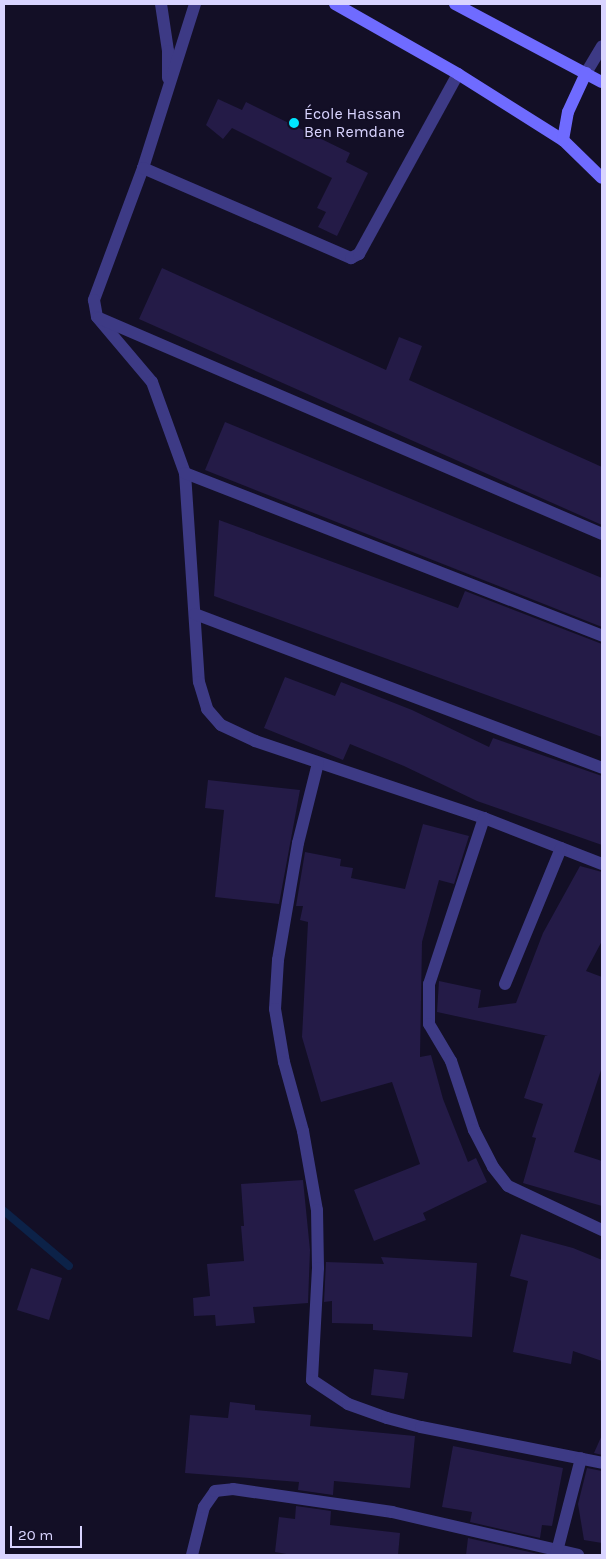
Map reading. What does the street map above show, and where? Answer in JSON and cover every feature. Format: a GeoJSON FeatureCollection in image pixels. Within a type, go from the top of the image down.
{"type":"FeatureCollection","features":[{"type":"Feature","properties":{"kind":"street"},"geometry":{"type":"LineString","coordinates":[[161,4],[168,52],[168,89]]}},
{"type":"Feature","properties":{"kind":"street"},"geometry":{"type":"LineString","coordinates":[[195,4],[143,168],[94,300],[97,317],[152,382],[185,473],[199,682],[207,709],[221,725],[255,741],[484,818],[602,864]]}},
{"type":"Feature","properties":{"kind":"street"},"geometry":{"type":"LineString","coordinates":[[335,4],[458,74],[563,140],[602,178]]}},
{"type":"Feature","properties":{"kind":"street"},"geometry":{"type":"LineString","coordinates":[[455,4],[602,82]]}},
{"type":"Feature","properties":{"kind":"street"},"geometry":{"type":"LineString","coordinates":[[563,140],[568,112],[586,73],[602,46]]}},
{"type":"Feature","properties":{"kind":"street"},"geometry":{"type":"LineString","coordinates":[[143,168],[351,258],[359,254],[458,74]]}},
{"type":"Feature","properties":{"kind":"street"},"geometry":{"type":"LineString","coordinates":[[97,317],[602,534]]}},
{"type":"Feature","properties":{"kind":"street"},"geometry":{"type":"LineString","coordinates":[[185,473],[602,636]]}},
{"type":"Feature","properties":{"kind":"street"},"geometry":{"type":"LineString","coordinates":[[195,614],[602,768]]}},
{"type":"Feature","properties":{"kind":"street"},"geometry":{"type":"LineString","coordinates":[[318,763],[298,843],[278,960],[275,1009],[284,1062],[303,1132],[317,1210],[318,1268],[312,1380],[348,1404],[387,1418],[420,1427],[602,1463]]}},
{"type":"Feature","properties":{"kind":"street"},"geometry":{"type":"LineString","coordinates":[[484,818],[428,984],[429,1024],[451,1061],[474,1130],[493,1168],[508,1186],[602,1230]]}},
{"type":"Feature","properties":{"kind":"street"},"geometry":{"type":"LineString","coordinates":[[505,984],[560,848]]}},
{"type":"Feature","properties":{"kind":"street"},"geometry":{"type":"LineString","coordinates":[[557,1553],[581,1458]]}},
{"type":"Feature","properties":{"kind":"street"},"geometry":{"type":"LineString","coordinates":[[192,1555],[204,1507],[215,1491],[233,1489],[392,1512],[557,1553],[578,1555]]}},
{"type":"Feature","properties":{"kind":"building"},"geometry":{"type":"Polygon","coordinates":[[[218,99],[242,110],[246,102],[350,153],[346,162],[368,173],[337,236],[318,227],[326,212],[317,208],[332,178],[232,128],[223,139],[206,125],[218,99]]]}},
{"type":"Feature","properties":{"kind":"building"},"geometry":{"type":"Polygon","coordinates":[[[162,268],[386,370],[399,337],[422,346],[409,380],[602,467],[602,525],[139,319],[162,268]]]}},
{"type":"Feature","properties":{"kind":"building"},"geometry":{"type":"Polygon","coordinates":[[[225,422],[602,578],[602,627],[205,470],[225,422]]]}},
{"type":"Feature","properties":{"kind":"building"},"geometry":{"type":"Polygon","coordinates":[[[219,520],[458,608],[465,591],[602,644],[602,737],[214,596],[219,520]]]}},
{"type":"Feature","properties":{"kind":"building"},"geometry":{"type":"Polygon","coordinates":[[[285,677],[335,696],[341,682],[412,710],[489,747],[493,738],[602,776],[602,845],[477,801],[404,766],[350,744],[343,760],[264,728],[285,677]]]}},
{"type":"Feature","properties":{"kind":"building"},"geometry":{"type":"Polygon","coordinates":[[[208,780],[300,790],[279,904],[215,897],[224,810],[205,808],[208,780]]]}},
{"type":"Feature","properties":{"kind":"building"},"geometry":{"type":"Polygon","coordinates":[[[423,824],[469,836],[454,884],[439,880],[422,942],[420,1057],[431,1055],[443,1099],[468,1162],[476,1158],[487,1182],[423,1213],[426,1220],[374,1241],[354,1190],[420,1164],[392,1082],[321,1102],[302,1037],[308,922],[300,920],[303,906],[296,906],[305,852],[341,859],[340,866],[353,868],[351,878],[405,889],[423,824]]]}},
{"type":"Feature","properties":{"kind":"building"},"geometry":{"type":"Polygon","coordinates":[[[580,866],[602,872],[602,941],[586,971],[602,977],[602,1067],[574,1152],[602,1161],[602,1206],[523,1183],[536,1138],[532,1137],[543,1104],[524,1098],[545,1036],[548,1036],[437,1012],[439,981],[481,990],[478,1008],[516,1003],[543,933],[580,866]]]}},
{"type":"Feature","properties":{"kind":"building"},"geometry":{"type":"Polygon","coordinates":[[[303,1180],[310,1250],[308,1303],[253,1307],[255,1323],[216,1326],[215,1315],[194,1316],[193,1298],[210,1296],[207,1264],[244,1261],[241,1226],[244,1226],[241,1184],[303,1180]]]}},
{"type":"Feature","properties":{"kind":"building"},"geometry":{"type":"Polygon","coordinates":[[[521,1234],[573,1248],[602,1260],[602,1361],[573,1351],[571,1364],[513,1352],[528,1281],[510,1276],[521,1234]]]}},
{"type":"Feature","properties":{"kind":"building"},"geometry":{"type":"Polygon","coordinates":[[[381,1257],[477,1263],[472,1337],[373,1330],[373,1324],[332,1323],[332,1301],[324,1302],[326,1262],[384,1264],[381,1257]]]}},
{"type":"Feature","properties":{"kind":"building"},"geometry":{"type":"Polygon","coordinates":[[[31,1268],[62,1278],[49,1320],[17,1310],[31,1268]]]}},
{"type":"Feature","properties":{"kind":"building"},"geometry":{"type":"Polygon","coordinates":[[[374,1369],[408,1373],[404,1399],[371,1395],[374,1369]]]}},
{"type":"Feature","properties":{"kind":"building"},"geometry":{"type":"Polygon","coordinates":[[[230,1402],[255,1405],[255,1410],[311,1415],[310,1426],[415,1436],[410,1488],[334,1481],[333,1495],[298,1490],[299,1482],[185,1473],[190,1415],[228,1418],[230,1402]]]}},
{"type":"Feature","properties":{"kind":"building"},"geometry":{"type":"Polygon","coordinates":[[[602,1435],[602,1455],[594,1453],[602,1435]]]}},
{"type":"Feature","properties":{"kind":"building"},"geometry":{"type":"Polygon","coordinates":[[[453,1446],[563,1468],[552,1526],[542,1525],[540,1538],[470,1522],[472,1512],[442,1507],[453,1446]]]}},
{"type":"Feature","properties":{"kind":"building"},"geometry":{"type":"Polygon","coordinates":[[[587,1468],[602,1471],[602,1543],[584,1540],[578,1504],[587,1468]]]}},
{"type":"Feature","properties":{"kind":"building"},"geometry":{"type":"Polygon","coordinates":[[[296,1506],[331,1511],[330,1525],[400,1533],[398,1555],[292,1555],[275,1552],[279,1517],[295,1519],[296,1506]]]}},
{"type":"Feature","properties":{"kind":"building"},"geometry":{"type":"Polygon","coordinates":[[[468,1538],[538,1554],[466,1555],[468,1538]]]}},
{"type":"Feature","properties":{"kind":"waterway"},"geometry":{"type":"LineString","coordinates":[[4,1211],[69,1266]]}},
{"type":"Feature","properties":{"kind":"place","name":"École Hassan Ben Remdane"},"geometry":{"type":"Point","coordinates":[294,123]}}]}
